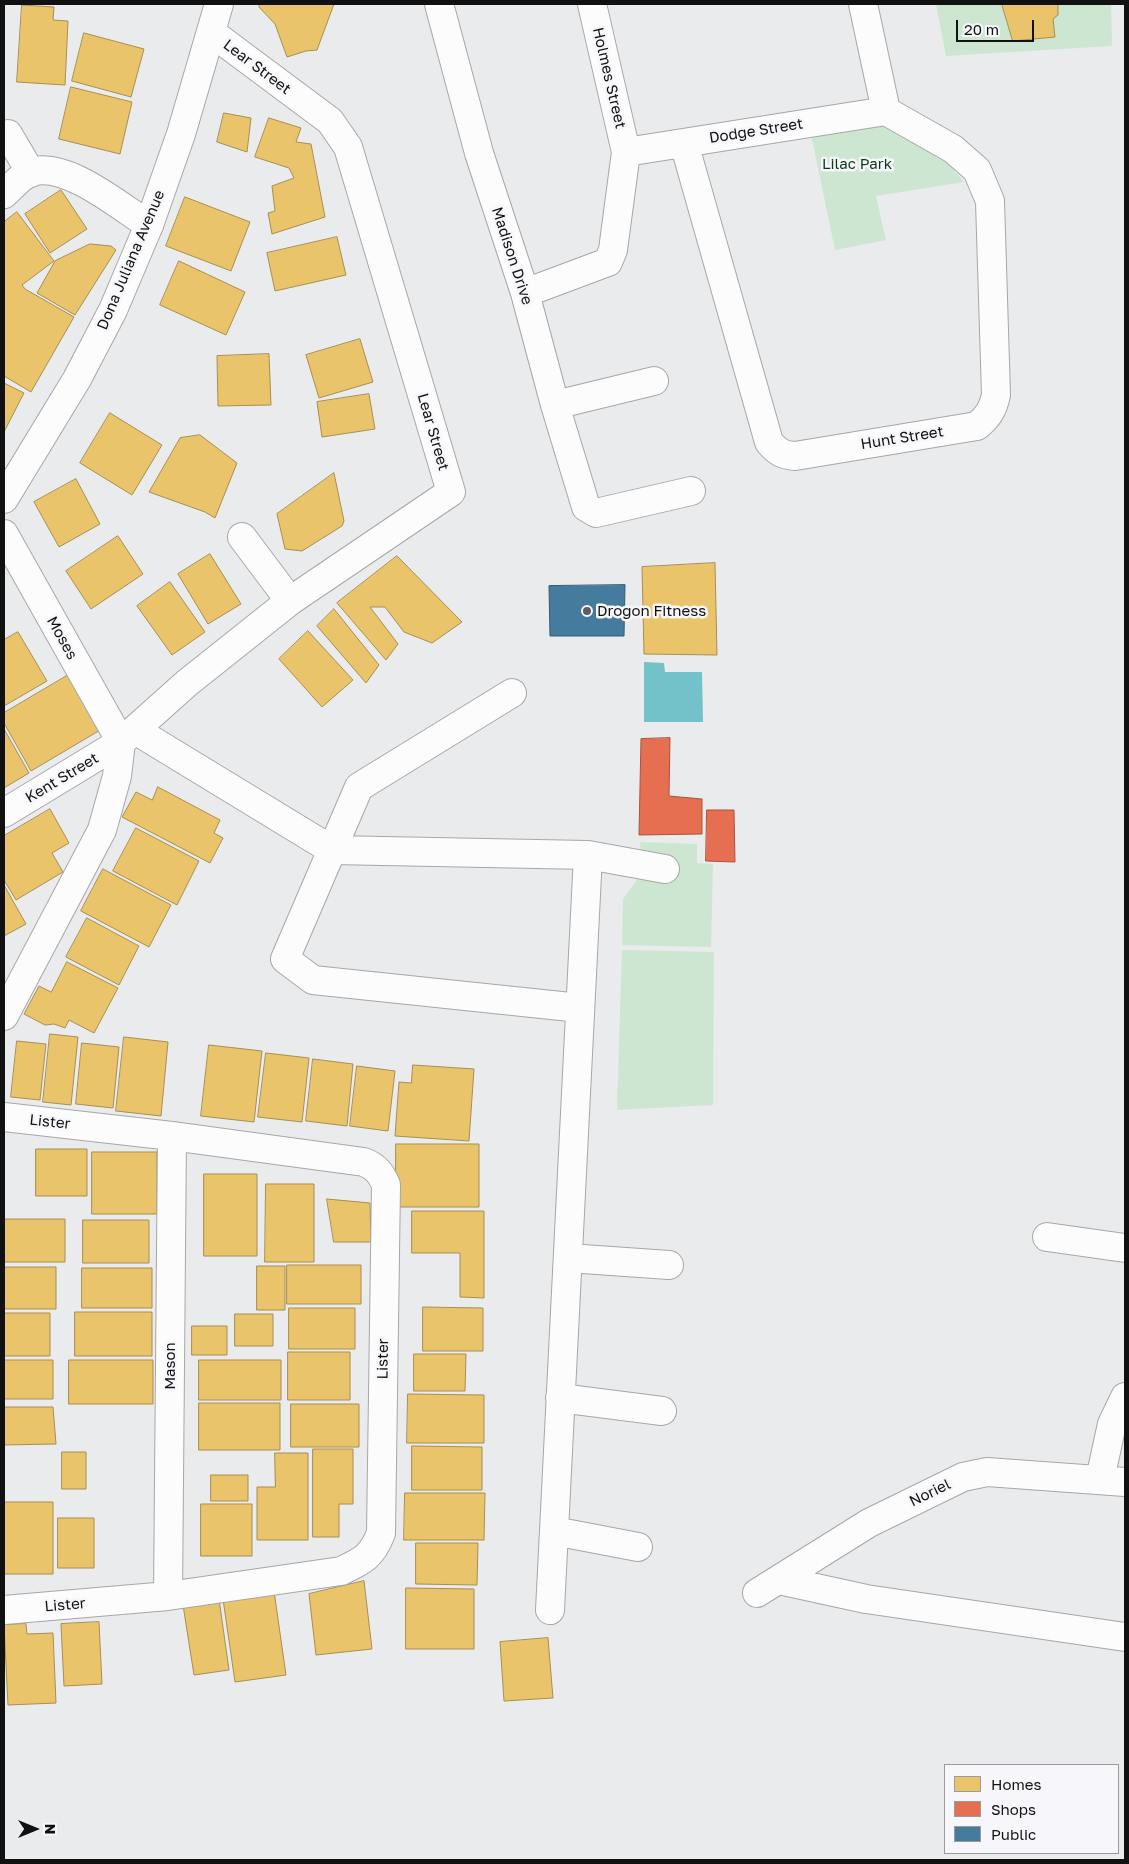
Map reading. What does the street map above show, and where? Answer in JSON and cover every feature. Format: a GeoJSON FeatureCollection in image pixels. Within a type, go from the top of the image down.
{"type":"FeatureCollection","features":[{"type":"Feature","properties":{"kind":"street","name":"Dona Juliana Avenue"},"geometry":{"type":"LineString","coordinates":[[4,500],[77,379],[113,310],[148,225],[181,134],[219,4]]}},
{"type":"Feature","properties":{"kind":"street","name":"Madison Drive"},"geometry":{"type":"LineString","coordinates":[[439,4],[479,153],[525,293],[555,405],[586,507],[596,513],[691,491]]}},
{"type":"Feature","properties":{"kind":"street","name":"Holmes Street"},"geometry":{"type":"LineString","coordinates":[[592,4],[626,152]]}},
{"type":"Feature","properties":{"kind":"street"},"geometry":{"type":"LineString","coordinates":[[863,4],[886,111]]}},
{"type":"Feature","properties":{"kind":"street","name":"Lear Street"},"geometry":{"type":"LineString","coordinates":[[128,736],[187,683],[290,601],[451,492],[348,147],[330,121],[212,33]]}},
{"type":"Feature","properties":{"kind":"street","name":"Dodge Street"},"geometry":{"type":"LineString","coordinates":[[626,152],[886,111]]}},
{"type":"Feature","properties":{"kind":"street","name":"Hunt Street"},"geometry":{"type":"LineString","coordinates":[[684,143],[769,442],[776,450],[785,455],[794,456],[977,426],[988,417],[996,395],[990,201],[977,170],[953,149],[886,111]]}},
{"type":"Feature","properties":{"kind":"street"},"geometry":{"type":"LineString","coordinates":[[8,134],[31,172]]}},
{"type":"Feature","properties":{"kind":"street"},"geometry":{"type":"LineString","coordinates":[[525,293],[608,262],[613,250],[626,152]]}},
{"type":"Feature","properties":{"kind":"street"},"geometry":{"type":"LineString","coordinates":[[4,194],[31,172],[53,171],[71,176],[148,225]]}},
{"type":"Feature","properties":{"kind":"street"},"geometry":{"type":"LineString","coordinates":[[555,405],[654,381]]}},
{"type":"Feature","properties":{"kind":"street","name":"Moses"},"geometry":{"type":"LineString","coordinates":[[4,534],[128,736]]}},
{"type":"Feature","properties":{"kind":"street"},"geometry":{"type":"LineString","coordinates":[[242,537],[290,601]]}},
{"type":"Feature","properties":{"kind":"street"},"geometry":{"type":"LineString","coordinates":[[512,693],[358,787],[285,959],[313,980],[580,1008]]}},
{"type":"Feature","properties":{"kind":"street"},"geometry":{"type":"LineString","coordinates":[[4,1016],[102,830],[128,736],[332,850],[588,855],[665,869]]}},
{"type":"Feature","properties":{"kind":"street","name":"Kent Street"},"geometry":{"type":"LineString","coordinates":[[4,813],[128,736]]}},
{"type":"Feature","properties":{"kind":"street"},"geometry":{"type":"LineString","coordinates":[[550,1610],[588,855]]}},
{"type":"Feature","properties":{"kind":"street","name":"Lister"},"geometry":{"type":"LineString","coordinates":[[4,1117],[172,1136],[364,1162],[374,1166],[382,1175],[386,1185],[380,1533],[375,1548],[365,1559],[341,1571],[168,1596],[4,1610]]}},
{"type":"Feature","properties":{"kind":"street","name":"Mason"},"geometry":{"type":"LineString","coordinates":[[168,1596],[172,1136]]}},
{"type":"Feature","properties":{"kind":"street"},"geometry":{"type":"LineString","coordinates":[[1047,1237],[1125,1248]]}},
{"type":"Feature","properties":{"kind":"street"},"geometry":{"type":"LineString","coordinates":[[568,1258],[669,1265]]}},
{"type":"Feature","properties":{"kind":"street"},"geometry":{"type":"LineString","coordinates":[[560,1398],[662,1410]]}},
{"type":"Feature","properties":{"kind":"street"},"geometry":{"type":"LineString","coordinates":[[1113,1480],[1112,1424],[1125,1398]]}},
{"type":"Feature","properties":{"kind":"street","name":"Noriel"},"geometry":{"type":"LineString","coordinates":[[1113,1480],[987,1472],[963,1477],[869,1523],[768,1587],[866,1599],[1125,1637]]}},
{"type":"Feature","properties":{"kind":"street"},"geometry":{"type":"LineString","coordinates":[[554,1531],[638,1547]]}},
{"type":"Feature","properties":{"kind":"green space"},"geometry":{"type":"Polygon","coordinates":[[[936,4],[1111,4],[1112,46],[946,56],[936,4]]]}},
{"type":"Feature","properties":{"kind":"green space","name":"Lilac Park"},"geometry":{"type":"Polygon","coordinates":[[[883,122],[944,159],[964,182],[876,196],[886,240],[835,250],[811,134],[883,122]]]}},
{"type":"Feature","properties":{"kind":"green space"},"geometry":{"type":"Polygon","coordinates":[[[640,842],[697,844],[697,863],[713,864],[711,947],[622,945],[623,899],[642,873],[640,842]]]}},
{"type":"Feature","properties":{"kind":"green space"},"geometry":{"type":"Polygon","coordinates":[[[622,950],[714,952],[713,1105],[617,1110],[622,950]]]}},
{"type":"Feature","properties":{"kind":"water"},"geometry":{"type":"Polygon","coordinates":[[[644,662],[664,663],[665,672],[702,672],[703,722],[644,722],[644,662]]]}},
{"type":"Feature","properties":{"kind":"building: Homes"},"geometry":{"type":"Polygon","coordinates":[[[260,4],[334,4],[317,50],[306,51],[287,57],[275,24],[259,7],[260,4]]]}},
{"type":"Feature","properties":{"kind":"building: Homes"},"geometry":{"type":"Polygon","coordinates":[[[1002,4],[1058,4],[1058,15],[1053,19],[1055,37],[1013,41],[1002,4]]]}},
{"type":"Feature","properties":{"kind":"building: Homes"},"geometry":{"type":"Polygon","coordinates":[[[22,5],[54,7],[53,20],[68,21],[65,85],[17,82],[22,5]]]}},
{"type":"Feature","properties":{"kind":"building: Homes"},"geometry":{"type":"Polygon","coordinates":[[[84,33],[144,49],[131,97],[72,81],[84,33]]]}},
{"type":"Feature","properties":{"kind":"building: Homes"},"geometry":{"type":"Polygon","coordinates":[[[71,87],[132,102],[120,154],[59,139],[71,87]]]}},
{"type":"Feature","properties":{"kind":"building: Homes"},"geometry":{"type":"Polygon","coordinates":[[[224,113],[251,118],[247,152],[217,142],[224,113]]]}},
{"type":"Feature","properties":{"kind":"building: Homes"},"geometry":{"type":"Polygon","coordinates":[[[269,118],[301,128],[296,142],[311,144],[325,217],[272,234],[268,213],[275,211],[272,186],[294,178],[289,168],[255,157],[269,118]]]}},
{"type":"Feature","properties":{"kind":"building: Homes"},"geometry":{"type":"Polygon","coordinates":[[[61,190],[87,229],[50,253],[25,214],[61,190]]]}},
{"type":"Feature","properties":{"kind":"building: Homes"},"geometry":{"type":"Polygon","coordinates":[[[185,197],[250,222],[231,271],[166,246],[185,197]]]}},
{"type":"Feature","properties":{"kind":"building: Homes"},"geometry":{"type":"Polygon","coordinates":[[[17,212],[54,261],[22,285],[25,289],[74,317],[31,392],[4,376],[4,222],[17,212]]]}},
{"type":"Feature","properties":{"kind":"building: Homes"},"geometry":{"type":"Polygon","coordinates":[[[337,237],[346,275],[275,291],[267,253],[337,237]]]}},
{"type":"Feature","properties":{"kind":"building: Homes"},"geometry":{"type":"Polygon","coordinates":[[[90,244],[111,246],[116,250],[75,315],[37,293],[55,261],[90,244]]]}},
{"type":"Feature","properties":{"kind":"building: Homes"},"geometry":{"type":"Polygon","coordinates":[[[179,261],[245,292],[226,335],[160,305],[179,261]]]}},
{"type":"Feature","properties":{"kind":"building: Homes"},"geometry":{"type":"Polygon","coordinates":[[[360,339],[373,382],[319,398],[306,355],[360,339]]]}},
{"type":"Feature","properties":{"kind":"building: Homes"},"geometry":{"type":"Polygon","coordinates":[[[269,354],[271,405],[218,406],[217,356],[269,354]]]}},
{"type":"Feature","properties":{"kind":"building: Homes"},"geometry":{"type":"Polygon","coordinates":[[[4,383],[24,393],[4,432],[4,383]]]}},
{"type":"Feature","properties":{"kind":"building: Homes"},"geometry":{"type":"Polygon","coordinates":[[[369,394],[375,429],[322,437],[317,402],[369,394]]]}},
{"type":"Feature","properties":{"kind":"building: Homes"},"geometry":{"type":"Polygon","coordinates":[[[110,413],[162,445],[132,495],[80,463],[110,413]]]}},
{"type":"Feature","properties":{"kind":"building: Homes"},"geometry":{"type":"Polygon","coordinates":[[[200,435],[237,463],[215,518],[205,512],[149,492],[180,438],[200,435]]]}},
{"type":"Feature","properties":{"kind":"building: Homes"},"geometry":{"type":"Polygon","coordinates":[[[334,473],[344,521],[342,526],[302,551],[285,549],[277,514],[334,473]]]}},
{"type":"Feature","properties":{"kind":"building: Homes"},"geometry":{"type":"Polygon","coordinates":[[[76,479],[100,524],[59,547],[34,502],[76,479]]]}},
{"type":"Feature","properties":{"kind":"building: Homes"},"geometry":{"type":"Polygon","coordinates":[[[118,536],[143,574],[91,609],[66,571],[118,536]]]}},
{"type":"Feature","properties":{"kind":"building: Homes"},"geometry":{"type":"Polygon","coordinates":[[[210,554],[241,604],[208,624],[178,574],[210,554]]]}},
{"type":"Feature","properties":{"kind":"building: Homes"},"geometry":{"type":"Polygon","coordinates":[[[397,556],[462,622],[432,643],[404,632],[385,607],[370,607],[398,644],[386,660],[337,603],[397,556]]]}},
{"type":"Feature","properties":{"kind":"building: Homes"},"geometry":{"type":"Polygon","coordinates":[[[715,563],[717,655],[644,654],[642,567],[715,563]]]}},
{"type":"Feature","properties":{"kind":"building: Homes"},"geometry":{"type":"Polygon","coordinates":[[[170,582],[205,632],[172,655],[137,606],[170,582]]]}},
{"type":"Feature","properties":{"kind":"building: Homes"},"geometry":{"type":"Polygon","coordinates":[[[334,609],[379,665],[366,683],[317,626],[334,609]]]}},
{"type":"Feature","properties":{"kind":"building: Homes"},"geometry":{"type":"Polygon","coordinates":[[[308,631],[353,680],[322,707],[279,659],[308,631]]]}},
{"type":"Feature","properties":{"kind":"building: Homes"},"geometry":{"type":"Polygon","coordinates":[[[18,632],[47,681],[4,706],[4,640],[18,632]]]}},
{"type":"Feature","properties":{"kind":"building: Homes"},"geometry":{"type":"Polygon","coordinates":[[[70,674],[102,729],[31,771],[4,723],[4,713],[70,674]]]}},
{"type":"Feature","properties":{"kind":"building: Homes"},"geometry":{"type":"Polygon","coordinates":[[[4,729],[29,773],[4,788],[4,729]]]}},
{"type":"Feature","properties":{"kind":"building: Homes"},"geometry":{"type":"Polygon","coordinates":[[[158,787],[220,820],[214,833],[223,838],[210,863],[122,817],[136,792],[152,800],[158,787]]]}},
{"type":"Feature","properties":{"kind":"building: Homes"},"geometry":{"type":"Polygon","coordinates":[[[50,809],[69,843],[52,853],[63,872],[16,900],[4,880],[4,836],[50,809]]]}},
{"type":"Feature","properties":{"kind":"building: Homes"},"geometry":{"type":"Polygon","coordinates":[[[136,828],[199,861],[177,905],[113,871],[136,828]]]}},
{"type":"Feature","properties":{"kind":"building: Homes"},"geometry":{"type":"Polygon","coordinates":[[[103,869],[171,905],[149,947],[81,911],[103,869]]]}},
{"type":"Feature","properties":{"kind":"building: Homes"},"geometry":{"type":"Polygon","coordinates":[[[4,885],[26,924],[4,936],[4,885]]]}},
{"type":"Feature","properties":{"kind":"building: Homes"},"geometry":{"type":"Polygon","coordinates":[[[87,918],[139,946],[119,985],[66,957],[87,918]]]}},
{"type":"Feature","properties":{"kind":"building: Homes"},"geometry":{"type":"Polygon","coordinates":[[[67,962],[118,988],[94,1033],[69,1020],[65,1028],[54,1024],[45,1025],[24,1014],[39,986],[51,992],[67,962]]]}},
{"type":"Feature","properties":{"kind":"building: Homes"},"geometry":{"type":"Polygon","coordinates":[[[50,1034],[78,1037],[71,1105],[43,1102],[50,1034]]]}},
{"type":"Feature","properties":{"kind":"building: Homes"},"geometry":{"type":"Polygon","coordinates":[[[124,1037],[168,1042],[161,1116],[116,1111],[124,1037]]]}},
{"type":"Feature","properties":{"kind":"building: Homes"},"geometry":{"type":"Polygon","coordinates":[[[17,1041],[46,1044],[40,1100],[11,1097],[17,1041]]]}},
{"type":"Feature","properties":{"kind":"building: Homes"},"geometry":{"type":"Polygon","coordinates":[[[82,1043],[119,1047],[113,1108],[76,1104],[82,1043]]]}},
{"type":"Feature","properties":{"kind":"building: Homes"},"geometry":{"type":"Polygon","coordinates":[[[209,1045],[262,1051],[254,1122],[201,1116],[209,1045]]]}},
{"type":"Feature","properties":{"kind":"building: Homes"},"geometry":{"type":"Polygon","coordinates":[[[266,1053],[309,1058],[302,1122],[258,1117],[266,1053]]]}},
{"type":"Feature","properties":{"kind":"building: Homes"},"geometry":{"type":"Polygon","coordinates":[[[313,1059],[353,1064],[347,1126],[306,1121],[313,1059]]]}},
{"type":"Feature","properties":{"kind":"building: Homes"},"geometry":{"type":"Polygon","coordinates":[[[413,1065],[474,1069],[469,1141],[395,1136],[399,1082],[411,1083],[413,1065]]]}},
{"type":"Feature","properties":{"kind":"building: Homes"},"geometry":{"type":"Polygon","coordinates":[[[357,1066],[395,1071],[388,1131],[350,1126],[357,1066]]]}},
{"type":"Feature","properties":{"kind":"building: Homes"},"geometry":{"type":"Polygon","coordinates":[[[396,1144],[479,1144],[479,1207],[396,1207],[396,1144]]]}},
{"type":"Feature","properties":{"kind":"building: Homes"},"geometry":{"type":"Polygon","coordinates":[[[36,1149],[87,1149],[87,1196],[36,1196],[36,1149]]]}},
{"type":"Feature","properties":{"kind":"building: Homes"},"geometry":{"type":"Polygon","coordinates":[[[92,1152],[157,1152],[157,1214],[92,1214],[92,1152]]]}},
{"type":"Feature","properties":{"kind":"building: Homes"},"geometry":{"type":"Polygon","coordinates":[[[204,1174],[257,1174],[257,1256],[204,1256],[204,1174]]]}},
{"type":"Feature","properties":{"kind":"building: Homes"},"geometry":{"type":"Polygon","coordinates":[[[266,1184],[314,1184],[314,1262],[265,1262],[266,1184]]]}},
{"type":"Feature","properties":{"kind":"building: Homes"},"geometry":{"type":"Polygon","coordinates":[[[327,1199],[370,1203],[371,1242],[334,1242],[327,1199]]]}},
{"type":"Feature","properties":{"kind":"building: Homes"},"geometry":{"type":"Polygon","coordinates":[[[412,1211],[484,1211],[484,1298],[460,1297],[460,1253],[412,1253],[412,1211]]]}},
{"type":"Feature","properties":{"kind":"building: Homes"},"geometry":{"type":"Polygon","coordinates":[[[4,1219],[65,1219],[65,1262],[4,1262],[4,1219]]]}},
{"type":"Feature","properties":{"kind":"building: Homes"},"geometry":{"type":"Polygon","coordinates":[[[83,1220],[149,1220],[149,1263],[83,1263],[83,1220]]]}},
{"type":"Feature","properties":{"kind":"building: Homes"},"geometry":{"type":"Polygon","coordinates":[[[287,1265],[361,1265],[361,1304],[287,1304],[287,1265]]]}},
{"type":"Feature","properties":{"kind":"building: Homes"},"geometry":{"type":"Polygon","coordinates":[[[257,1266],[285,1266],[285,1310],[257,1310],[257,1266]]]}},
{"type":"Feature","properties":{"kind":"building: Homes"},"geometry":{"type":"Polygon","coordinates":[[[4,1267],[56,1267],[56,1309],[4,1309],[4,1267]]]}},
{"type":"Feature","properties":{"kind":"building: Homes"},"geometry":{"type":"Polygon","coordinates":[[[82,1268],[152,1268],[152,1308],[82,1308],[82,1268]]]}},
{"type":"Feature","properties":{"kind":"building: Homes"},"geometry":{"type":"Polygon","coordinates":[[[423,1307],[483,1308],[483,1351],[423,1351],[423,1307]]]}},
{"type":"Feature","properties":{"kind":"building: Homes"},"geometry":{"type":"Polygon","coordinates":[[[289,1308],[355,1308],[355,1349],[289,1349],[289,1308]]]}},
{"type":"Feature","properties":{"kind":"building: Homes"},"geometry":{"type":"Polygon","coordinates":[[[75,1312],[152,1312],[152,1356],[75,1356],[75,1312]]]}},
{"type":"Feature","properties":{"kind":"building: Homes"},"geometry":{"type":"Polygon","coordinates":[[[4,1313],[50,1313],[50,1356],[4,1356],[4,1313]]]}},
{"type":"Feature","properties":{"kind":"building: Homes"},"geometry":{"type":"Polygon","coordinates":[[[235,1314],[273,1314],[273,1346],[235,1346],[235,1314]]]}},
{"type":"Feature","properties":{"kind":"building: Homes"},"geometry":{"type":"Polygon","coordinates":[[[192,1326],[227,1326],[227,1355],[192,1355],[192,1326]]]}},
{"type":"Feature","properties":{"kind":"building: Homes"},"geometry":{"type":"Polygon","coordinates":[[[288,1352],[350,1352],[350,1400],[288,1400],[288,1352]]]}},
{"type":"Feature","properties":{"kind":"building: Homes"},"geometry":{"type":"Polygon","coordinates":[[[414,1354],[466,1354],[465,1391],[414,1391],[414,1354]]]}},
{"type":"Feature","properties":{"kind":"building: Homes"},"geometry":{"type":"Polygon","coordinates":[[[4,1360],[53,1360],[53,1399],[4,1399],[4,1360]]]}},
{"type":"Feature","properties":{"kind":"building: Homes"},"geometry":{"type":"Polygon","coordinates":[[[69,1360],[153,1360],[153,1404],[69,1404],[69,1360]]]}},
{"type":"Feature","properties":{"kind":"building: Homes"},"geometry":{"type":"Polygon","coordinates":[[[199,1360],[281,1360],[281,1400],[199,1400],[199,1360]]]}},
{"type":"Feature","properties":{"kind":"building: Homes"},"geometry":{"type":"Polygon","coordinates":[[[408,1394],[484,1395],[484,1443],[407,1443],[408,1394]]]}},
{"type":"Feature","properties":{"kind":"building: Homes"},"geometry":{"type":"Polygon","coordinates":[[[199,1403],[280,1403],[280,1450],[199,1450],[199,1403]]]}},
{"type":"Feature","properties":{"kind":"building: Homes"},"geometry":{"type":"Polygon","coordinates":[[[291,1404],[359,1404],[359,1447],[291,1447],[291,1404]]]}},
{"type":"Feature","properties":{"kind":"building: Homes"},"geometry":{"type":"Polygon","coordinates":[[[4,1407],[53,1407],[56,1444],[4,1445],[4,1407]]]}},
{"type":"Feature","properties":{"kind":"building: Homes"},"geometry":{"type":"Polygon","coordinates":[[[412,1446],[482,1447],[482,1490],[412,1490],[412,1446]]]}},
{"type":"Feature","properties":{"kind":"building: Homes"},"geometry":{"type":"Polygon","coordinates":[[[313,1449],[353,1449],[353,1504],[339,1504],[339,1537],[313,1537],[313,1449]]]}},
{"type":"Feature","properties":{"kind":"building: Homes"},"geometry":{"type":"Polygon","coordinates":[[[62,1452],[86,1452],[86,1489],[62,1489],[62,1452]]]}},
{"type":"Feature","properties":{"kind":"building: Homes"},"geometry":{"type":"Polygon","coordinates":[[[275,1453],[308,1453],[308,1540],[257,1540],[257,1487],[275,1487],[275,1453]]]}},
{"type":"Feature","properties":{"kind":"building: Homes"},"geometry":{"type":"Polygon","coordinates":[[[211,1475],[248,1475],[248,1501],[211,1501],[211,1475]]]}},
{"type":"Feature","properties":{"kind":"building: Homes"},"geometry":{"type":"Polygon","coordinates":[[[405,1493],[485,1493],[484,1540],[404,1540],[405,1493]]]}},
{"type":"Feature","properties":{"kind":"building: Homes"},"geometry":{"type":"Polygon","coordinates":[[[4,1502],[53,1502],[53,1574],[4,1574],[4,1502]]]}},
{"type":"Feature","properties":{"kind":"building: Homes"},"geometry":{"type":"Polygon","coordinates":[[[201,1504],[252,1504],[252,1556],[201,1556],[201,1504]]]}},
{"type":"Feature","properties":{"kind":"building: Homes"},"geometry":{"type":"Polygon","coordinates":[[[58,1518],[94,1518],[94,1568],[58,1568],[58,1518]]]}},
{"type":"Feature","properties":{"kind":"building: Homes"},"geometry":{"type":"Polygon","coordinates":[[[416,1543],[478,1543],[477,1585],[416,1584],[416,1543]]]}},
{"type":"Feature","properties":{"kind":"building: Homes"},"geometry":{"type":"Polygon","coordinates":[[[364,1581],[372,1649],[316,1655],[309,1594],[364,1581]]]}},
{"type":"Feature","properties":{"kind":"building: Homes"},"geometry":{"type":"Polygon","coordinates":[[[406,1588],[474,1589],[474,1649],[406,1649],[406,1588]]]}},
{"type":"Feature","properties":{"kind":"building: Homes"},"geometry":{"type":"Polygon","coordinates":[[[274,1591],[286,1675],[235,1682],[223,1599],[274,1591]]]}},
{"type":"Feature","properties":{"kind":"building: Homes"},"geometry":{"type":"Polygon","coordinates":[[[219,1599],[229,1670],[194,1675],[183,1605],[219,1599]]]}},
{"type":"Feature","properties":{"kind":"building: Homes"},"geometry":{"type":"Polygon","coordinates":[[[99,1622],[102,1684],[64,1686],[61,1624],[99,1622]]]}},
{"type":"Feature","properties":{"kind":"building: Homes"},"geometry":{"type":"Polygon","coordinates":[[[26,1624],[27,1634],[53,1633],[56,1703],[8,1705],[4,1625],[26,1624]]]}},
{"type":"Feature","properties":{"kind":"building: Homes"},"geometry":{"type":"Polygon","coordinates":[[[548,1638],[553,1698],[504,1701],[500,1642],[548,1638]]]}},
{"type":"Feature","properties":{"kind":"building: Shops"},"geometry":{"type":"Polygon","coordinates":[[[670,738],[669,796],[702,799],[702,834],[639,835],[641,739],[670,738]]]}},
{"type":"Feature","properties":{"kind":"building: Shops"},"geometry":{"type":"Polygon","coordinates":[[[707,810],[734,810],[735,862],[706,861],[707,810]]]}},
{"type":"Feature","properties":{"kind":"building: Public","name":"Drogon Fitness"},"geometry":{"type":"Polygon","coordinates":[[[625,585],[624,636],[550,636],[549,586],[625,585]]]}},
{"type":"Feature","properties":{"kind":"place","name":"Drogon Fitness"},"geometry":{"type":"Point","coordinates":[587,611]}}]}
